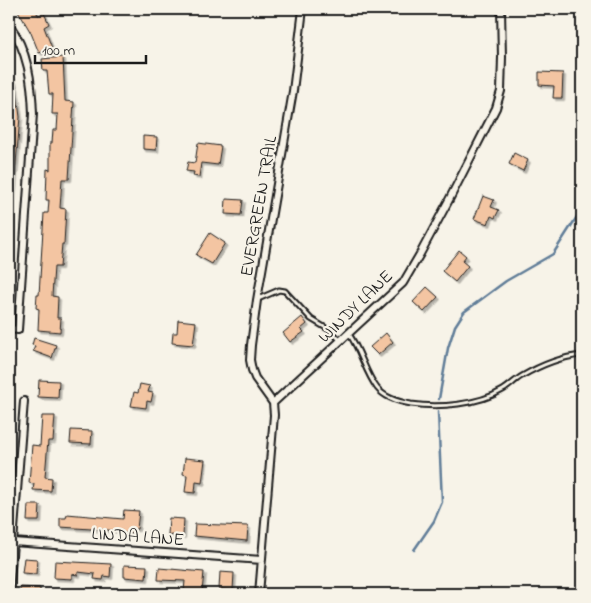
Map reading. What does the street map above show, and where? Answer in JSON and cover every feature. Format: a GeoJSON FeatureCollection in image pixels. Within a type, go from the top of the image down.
{"type":"FeatureCollection","features":[{"type":"Feature","properties":{"kind":"street","name":"EVERGREEN TRAIL"},"geometry":{"type":"LineString","coordinates":[[273,403],[255,378],[250,360],[257,300],[293,91],[303,9]]}},
{"type":"Feature","properties":{"kind":"street","name":"WINDY LANE"},"geometry":{"type":"LineString","coordinates":[[273,403],[403,283],[450,198],[496,108],[501,91],[501,9]]}},
{"type":"Feature","properties":{"kind":"street"},"geometry":{"type":"LineString","coordinates":[[9,24],[18,37],[32,82],[33,114],[18,330],[9,330]]}},
{"type":"Feature","properties":{"kind":"street"},"geometry":{"type":"LineString","coordinates":[[9,594],[24,401]]}},
{"type":"Feature","properties":{"kind":"street"},"geometry":{"type":"LineString","coordinates":[[259,594],[274,415],[273,403]]}},
{"type":"Feature","properties":{"kind":"street","name":"LINDA LANE"},"geometry":{"type":"LineString","coordinates":[[13,542],[262,560]]}},
{"type":"Feature","properties":{"kind":"lane"},"geometry":{"type":"LineString","coordinates":[[257,300],[276,291],[285,291],[311,319],[331,331],[340,340]]}},
{"type":"Feature","properties":{"kind":"lane"},"geometry":{"type":"LineString","coordinates":[[348,334],[356,344],[368,372],[378,389],[399,402],[427,406],[455,405],[483,399],[503,390],[520,377],[550,362],[560,358],[582,355]]}},
{"type":"Feature","properties":{"kind":"building"},"geometry":{"type":"Polygon","coordinates":[[[17,9],[35,9],[38,15],[44,13],[49,24],[44,27],[52,48],[39,53],[31,33],[17,9]]]}},
{"type":"Feature","properties":{"kind":"building"},"geometry":{"type":"Polygon","coordinates":[[[63,57],[65,101],[74,102],[69,179],[62,179],[60,208],[66,209],[64,244],[62,244],[60,267],[54,267],[52,296],[58,297],[57,318],[61,318],[60,332],[38,330],[39,309],[36,308],[37,295],[39,295],[44,213],[48,213],[49,200],[46,200],[47,169],[50,170],[50,143],[52,143],[53,130],[57,130],[58,114],[52,114],[53,94],[49,94],[47,71],[43,71],[42,59],[63,57]]]}},
{"type":"Feature","properties":{"kind":"building"},"geometry":{"type":"Polygon","coordinates":[[[9,69],[16,87],[20,117],[13,198],[9,198],[9,69]]]}},
{"type":"Feature","properties":{"kind":"building"},"geometry":{"type":"Polygon","coordinates":[[[539,72],[563,73],[562,98],[553,98],[554,86],[539,85],[539,72]]]}},
{"type":"Feature","properties":{"kind":"building"},"geometry":{"type":"Polygon","coordinates":[[[143,136],[157,137],[156,150],[143,149],[143,136]]]}},
{"type":"Feature","properties":{"kind":"building"},"geometry":{"type":"Polygon","coordinates":[[[198,143],[221,146],[218,165],[201,163],[199,177],[193,176],[194,172],[186,171],[188,162],[195,163],[198,143]]]}},
{"type":"Feature","properties":{"kind":"building"},"geometry":{"type":"Polygon","coordinates":[[[514,153],[528,160],[523,171],[509,164],[514,153]]]}},
{"type":"Feature","properties":{"kind":"building"},"geometry":{"type":"Polygon","coordinates":[[[483,196],[494,200],[491,207],[499,210],[495,218],[491,216],[488,224],[474,219],[483,196]]]}},
{"type":"Feature","properties":{"kind":"building"},"geometry":{"type":"Polygon","coordinates":[[[226,199],[243,200],[241,215],[225,214],[226,199]]]}},
{"type":"Feature","properties":{"kind":"building"},"geometry":{"type":"Polygon","coordinates":[[[210,233],[225,243],[212,264],[196,255],[210,233]]]}},
{"type":"Feature","properties":{"kind":"building"},"geometry":{"type":"Polygon","coordinates":[[[459,250],[466,256],[462,261],[468,266],[455,282],[442,271],[459,250]]]}},
{"type":"Feature","properties":{"kind":"building"},"geometry":{"type":"Polygon","coordinates":[[[427,287],[438,297],[424,312],[413,302],[427,287]]]}},
{"type":"Feature","properties":{"kind":"building"},"geometry":{"type":"Polygon","coordinates":[[[302,317],[307,324],[301,329],[304,332],[290,342],[283,333],[302,317]]]}},
{"type":"Feature","properties":{"kind":"building"},"geometry":{"type":"Polygon","coordinates":[[[178,320],[196,322],[193,345],[172,343],[173,333],[177,333],[178,320]]]}},
{"type":"Feature","properties":{"kind":"building"},"geometry":{"type":"Polygon","coordinates":[[[386,333],[393,342],[378,355],[370,347],[386,333]]]}},
{"type":"Feature","properties":{"kind":"building"},"geometry":{"type":"Polygon","coordinates":[[[34,338],[56,345],[52,358],[33,351],[35,346],[32,345],[34,338]]]}},
{"type":"Feature","properties":{"kind":"building"},"geometry":{"type":"Polygon","coordinates":[[[39,380],[59,381],[58,398],[38,397],[39,380]]]}},
{"type":"Feature","properties":{"kind":"building"},"geometry":{"type":"Polygon","coordinates":[[[140,384],[150,386],[148,392],[153,393],[151,402],[147,401],[146,408],[131,406],[134,392],[138,393],[140,384]]]}},
{"type":"Feature","properties":{"kind":"building"},"geometry":{"type":"Polygon","coordinates":[[[42,416],[55,416],[53,441],[48,441],[45,477],[52,478],[51,491],[33,490],[34,484],[29,483],[32,445],[40,446],[42,416]]]}},
{"type":"Feature","properties":{"kind":"building"},"geometry":{"type":"Polygon","coordinates":[[[71,430],[92,431],[91,444],[70,443],[71,430]]]}},
{"type":"Feature","properties":{"kind":"building"},"geometry":{"type":"Polygon","coordinates":[[[185,458],[205,460],[202,483],[196,482],[195,493],[185,492],[187,475],[183,474],[185,458]]]}},
{"type":"Feature","properties":{"kind":"building"},"geometry":{"type":"Polygon","coordinates":[[[28,505],[40,505],[39,521],[27,521],[28,505]]]}},
{"type":"Feature","properties":{"kind":"building"},"geometry":{"type":"Polygon","coordinates":[[[124,510],[139,511],[137,529],[132,529],[131,533],[60,527],[60,518],[66,518],[67,514],[123,519],[124,510]]]}},
{"type":"Feature","properties":{"kind":"building"},"geometry":{"type":"Polygon","coordinates":[[[169,518],[184,519],[183,536],[168,535],[169,518]]]}},
{"type":"Feature","properties":{"kind":"building"},"geometry":{"type":"Polygon","coordinates":[[[195,524],[248,526],[247,541],[194,536],[195,524]]]}},
{"type":"Feature","properties":{"kind":"building"},"geometry":{"type":"Polygon","coordinates":[[[24,558],[37,559],[36,574],[22,573],[24,558]]]}},
{"type":"Feature","properties":{"kind":"building"},"geometry":{"type":"Polygon","coordinates":[[[55,561],[111,564],[110,577],[104,576],[103,580],[94,579],[95,574],[78,572],[78,575],[72,574],[72,579],[54,578],[55,561]]]}},
{"type":"Feature","properties":{"kind":"building"},"geometry":{"type":"Polygon","coordinates":[[[124,565],[147,566],[146,579],[124,577],[124,565]]]}},
{"type":"Feature","properties":{"kind":"building"},"geometry":{"type":"Polygon","coordinates":[[[159,568],[204,572],[202,592],[184,591],[185,581],[158,580],[159,568]]]}},
{"type":"Feature","properties":{"kind":"building"},"geometry":{"type":"Polygon","coordinates":[[[220,572],[234,573],[233,590],[219,589],[220,572]]]}},
{"type":"Feature","properties":{"kind":"building"},"geometry":{"type":"Polygon","coordinates":[[[20,587],[40,588],[40,594],[20,594],[20,587]]]}},
{"type":"Feature","properties":{"kind":"waterway"},"geometry":{"type":"LineString","coordinates":[[439,399],[448,348],[455,326],[464,312],[506,281],[553,254],[582,209]]}},
{"type":"Feature","properties":{"kind":"waterway"},"geometry":{"type":"LineString","coordinates":[[414,550],[434,521],[442,502],[438,412]]}}]}
